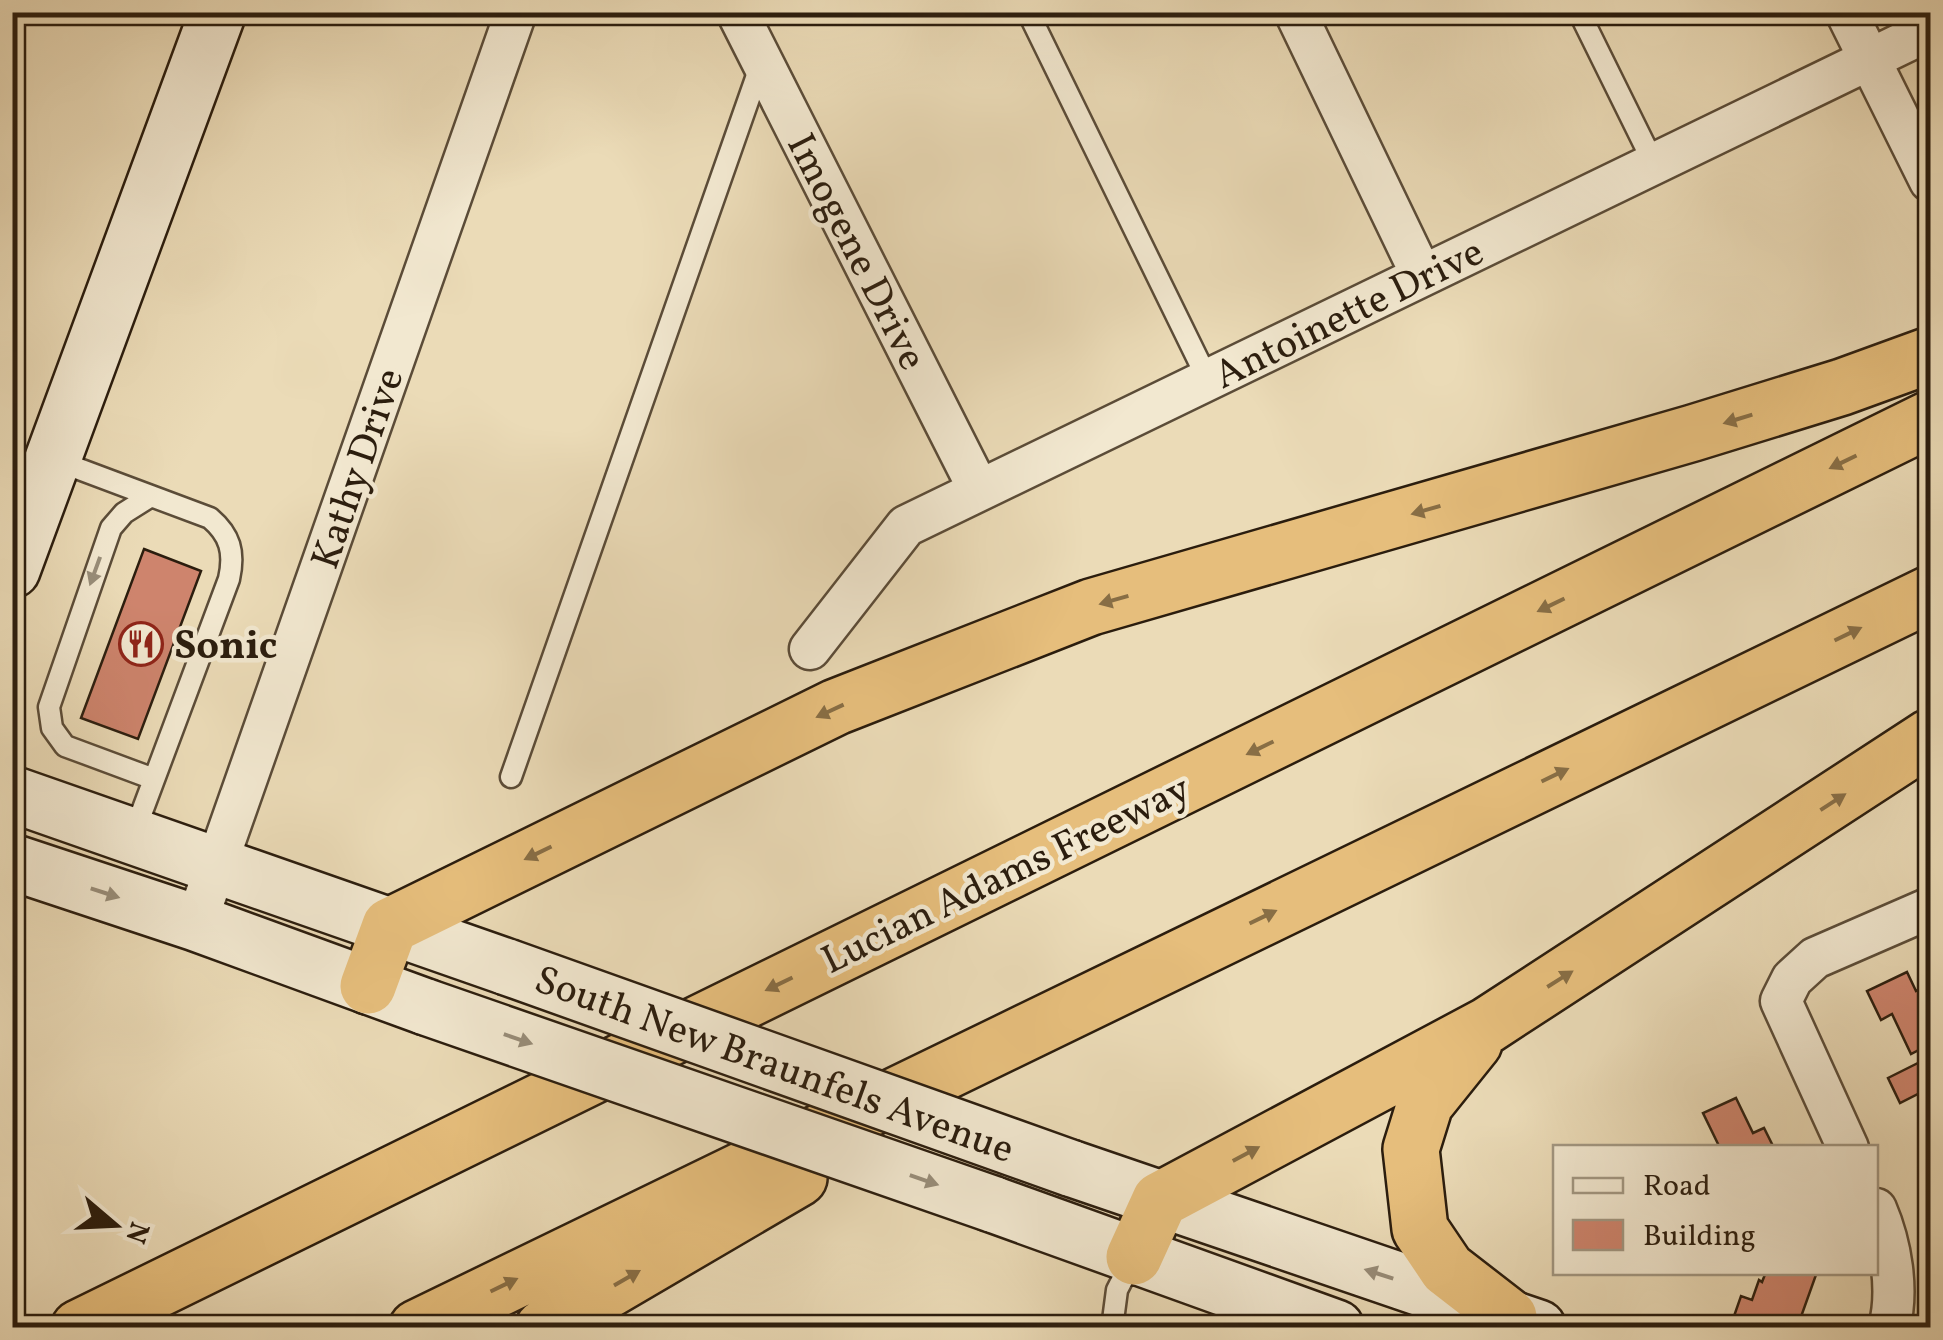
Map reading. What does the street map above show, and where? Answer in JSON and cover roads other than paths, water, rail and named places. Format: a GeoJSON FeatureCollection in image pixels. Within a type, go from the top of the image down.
{"type":"FeatureCollection","features":[{"type":"Feature","properties":{"kind":"highway"},"geometry":{"type":"LineString","coordinates":[[368,986],[390,926],[836,707],[1091,607],[1693,433],[1930,355]]}},
{"type":"Feature","properties":{"kind":"highway","name":"Lucian Adams Freeway"},"geometry":{"type":"LineString","coordinates":[[79,1328],[1930,418]]}},
{"type":"Feature","properties":{"kind":"highway"},"geometry":{"type":"LineString","coordinates":[[417,1328],[1930,594]]}},
{"type":"Feature","properties":{"kind":"highway"},"geometry":{"type":"LineString","coordinates":[[1134,1257],[1160,1200],[1488,1025],[1930,738]]}},
{"type":"Feature","properties":{"kind":"highway"},"geometry":{"type":"LineString","coordinates":[[543,1328],[1175,960]]}},
{"type":"Feature","properties":{"kind":"highway"},"geometry":{"type":"LineString","coordinates":[[1488,1025],[1425,1104],[1412,1149],[1420,1229],[1448,1270],[1524,1322]]}},
{"type":"Feature","properties":{"kind":"main road"},"geometry":{"type":"LineString","coordinates":[[13,568],[218,12]]}},
{"type":"Feature","properties":{"kind":"main road","name":"South New Braunfels Avenue"},"geometry":{"type":"LineString","coordinates":[[12,794],[1160,1200],[1524,1322]]}},
{"type":"Feature","properties":{"kind":"main road","name":"South New Braunfels Avenue"},"geometry":{"type":"LineString","coordinates":[[12,862],[1336,1328]]}},
{"type":"Feature","properties":{"kind":"street","name":"Kathy Drive"},"geometry":{"type":"LineString","coordinates":[[196,924],[516,12]]}},
{"type":"Feature","properties":{"kind":"street","name":"Imogene Drive"},"geometry":{"type":"LineString","coordinates":[[737,12],[979,490]]}},
{"type":"Feature","properties":{"kind":"street"},"geometry":{"type":"LineString","coordinates":[[1295,12],[1422,276]]}},
{"type":"Feature","properties":{"kind":"street"},"geometry":{"type":"LineString","coordinates":[[1846,12],[1930,181]]}},
{"type":"Feature","properties":{"kind":"street","name":"Antoinette Drive"},"geometry":{"type":"LineString","coordinates":[[810,649],[906,526],[1930,30]]}},
{"type":"Feature","properties":{"kind":"street"},"geometry":{"type":"LineString","coordinates":[[1847,1145],[1781,1001],[1792,979],[1815,958],[1930,908]]}},
{"type":"Feature","properties":{"kind":"street"},"geometry":{"type":"LineString","coordinates":[[1878,1216],[1892,1266],[1893,1312],[1889,1328]]}},
{"type":"Feature","properties":{"kind":"lane"},"geometry":{"type":"LineString","coordinates":[[1028,12],[1208,380]]}},
{"type":"Feature","properties":{"kind":"lane"},"geometry":{"type":"LineString","coordinates":[[1579,12],[1654,164]]}},
{"type":"Feature","properties":{"kind":"lane"},"geometry":{"type":"LineString","coordinates":[[511,778],[762,62]]}},
{"type":"Feature","properties":{"kind":"lane"},"geometry":{"type":"LineString","coordinates":[[53,459],[210,518],[225,531],[232,564],[228,578],[133,836]]}},
{"type":"Feature","properties":{"kind":"lane"},"geometry":{"type":"LineString","coordinates":[[151,496],[111,528],[49,707],[52,728],[64,746],[154,779]]}},
{"type":"Feature","properties":{"kind":"lane"},"geometry":{"type":"LineString","coordinates":[[1112,1328],[1117,1290],[1134,1257]]}},
{"type":"Feature","properties":{"kind":"place","name":"Sonic"},"geometry":{"type":"Point","coordinates":[141,644]}}]}
